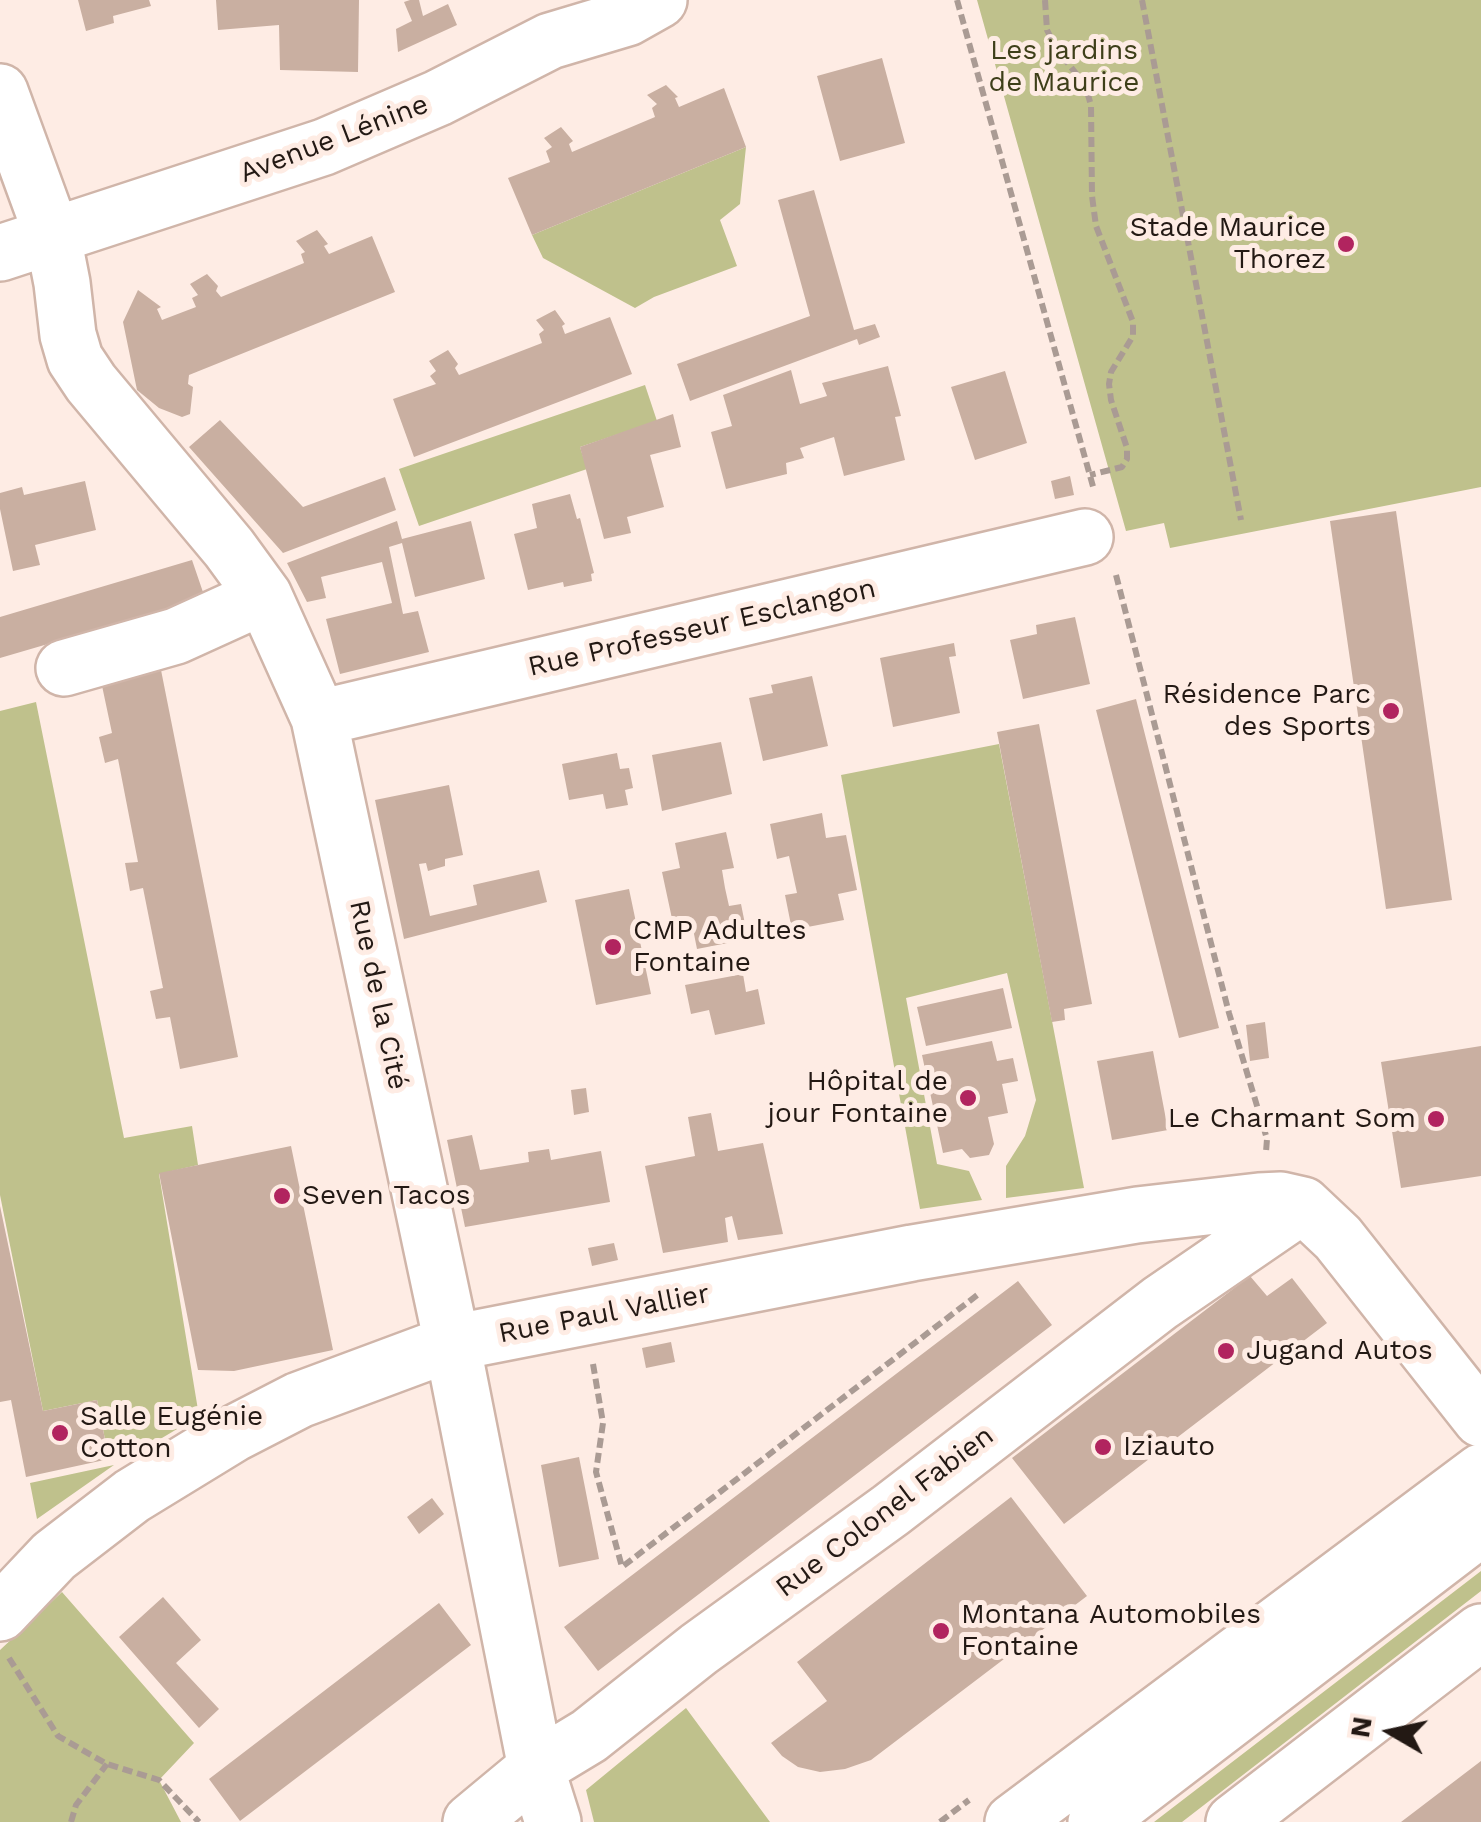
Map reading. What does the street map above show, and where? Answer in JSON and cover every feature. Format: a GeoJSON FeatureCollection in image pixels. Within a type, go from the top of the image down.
{"type":"FeatureCollection","features":[{"type":"Feature","properties":{"kind":"street","name":"Avenue Lénine"},"geometry":{"type":"LineString","coordinates":[[0,253],[324,148],[438,98],[550,41],[627,18],[658,0]]}},
{"type":"Feature","properties":{"kind":"street","name":"Rue de la Cité"},"geometry":{"type":"LineString","coordinates":[[0,92],[52,237],[75,358],[90,383],[264,596],[320,718],[452,1343],[536,1768],[552,1822]]}},
{"type":"Feature","properties":{"kind":"street","name":"Rue Professeur Esclangon"},"geometry":{"type":"LineString","coordinates":[[320,718],[1098,533]]}},
{"type":"Feature","properties":{"kind":"street"},"geometry":{"type":"LineString","coordinates":[[64,668],[176,636],[264,596]]}},
{"type":"Feature","properties":{"kind":"street"},"geometry":{"type":"LineString","coordinates":[[1281,1202],[1338,1238],[1481,1419]]}},
{"type":"Feature","properties":{"kind":"street","name":"Rue Paul Vallier"},"geometry":{"type":"LineString","coordinates":[[1,1630],[54,1556],[116,1508],[235,1432],[299,1400],[452,1343],[932,1250],[1137,1215],[1281,1202]]}},
{"type":"Feature","properties":{"kind":"street","name":"Rue Colonel Fabien"},"geometry":{"type":"LineString","coordinates":[[471,1822],[536,1768],[589,1736],[699,1649],[891,1510],[1160,1303],[1281,1202]]}},
{"type":"Feature","properties":{"kind":"street"},"geometry":{"type":"LineString","coordinates":[[1014,1822],[1481,1472]]}},
{"type":"Feature","properties":{"kind":"street"},"geometry":{"type":"LineString","coordinates":[[1096,1822],[1481,1528]]}},
{"type":"Feature","properties":{"kind":"street"},"geometry":{"type":"LineString","coordinates":[[1234,1822],[1481,1632]]}},
{"type":"Feature","properties":{"kind":"path"},"geometry":{"type":"LineString","coordinates":[[957,0],[1090,475],[1098,533],[1267,1139],[1266,1172],[1281,1202]]}},
{"type":"Feature","properties":{"kind":"path"},"geometry":{"type":"LineString","coordinates":[[1045,0],[1047,30],[1056,48],[1086,85],[1091,105],[1096,226],[1133,322],[1133,336],[1109,384],[1128,448],[1127,460],[1122,466],[1090,475]]}},
{"type":"Feature","properties":{"kind":"path"},"geometry":{"type":"LineString","coordinates":[[1142,0],[1241,520]]}},
{"type":"Feature","properties":{"kind":"path"},"geometry":{"type":"LineString","coordinates":[[592,1356],[603,1423],[596,1472],[622,1567],[987,1288]]}},
{"type":"Feature","properties":{"kind":"path"},"geometry":{"type":"LineString","coordinates":[[1,1630],[58,1736],[107,1764],[158,1780],[199,1822]]}},
{"type":"Feature","properties":{"kind":"path"},"geometry":{"type":"LineString","coordinates":[[70,1822],[76,1805],[107,1764]]}},
{"type":"Feature","properties":{"kind":"green space","name":"Stade Maurice Thorez"},"geometry":{"type":"Polygon","coordinates":[[[977,0],[1481,0],[1481,487],[1170,548],[1164,523],[1126,531],[977,0]]]}},
{"type":"Feature","properties":{"kind":"green space"},"geometry":{"type":"Polygon","coordinates":[[[746,147],[740,204],[720,220],[737,266],[635,308],[543,258],[532,235],[746,147]]]}},
{"type":"Feature","properties":{"kind":"green space"},"geometry":{"type":"Polygon","coordinates":[[[645,385],[657,421],[580,447],[587,469],[419,526],[399,469],[645,385]]]}},
{"type":"Feature","properties":{"kind":"green space"},"geometry":{"type":"Polygon","coordinates":[[[36,702],[124,1138],[192,1126],[198,1165],[159,1174],[199,1416],[135,1454],[109,1459],[97,1400],[43,1411],[0,1195],[0,711],[36,702]]]}},
{"type":"Feature","properties":{"kind":"green space"},"geometry":{"type":"Polygon","coordinates":[[[999,744],[1084,1188],[1006,1198],[1006,1166],[1025,1136],[1036,1100],[1007,973],[906,998],[937,1164],[969,1171],[982,1200],[920,1209],[841,775],[999,744]]]}},
{"type":"Feature","properties":{"kind":"green space"},"geometry":{"type":"Polygon","coordinates":[[[114,1465],[37,1519],[30,1483],[114,1465]]]}},
{"type":"Feature","properties":{"kind":"green space"},"geometry":{"type":"Polygon","coordinates":[[[1481,1571],[1481,1591],[1182,1822],[1154,1822],[1481,1571]]]}},
{"type":"Feature","properties":{"kind":"green space"},"geometry":{"type":"Polygon","coordinates":[[[62,1592],[194,1743],[159,1780],[181,1822],[0,1822],[0,1650],[62,1592]]]}},
{"type":"Feature","properties":{"kind":"green space"},"geometry":{"type":"Polygon","coordinates":[[[686,1708],[770,1822],[594,1822],[586,1790],[686,1708]]]}},
{"type":"Feature","properties":{"kind":"building"},"geometry":{"type":"Polygon","coordinates":[[[78,0],[149,0],[151,6],[113,16],[114,23],[86,31],[78,0]]]}},
{"type":"Feature","properties":{"kind":"building"},"geometry":{"type":"Polygon","coordinates":[[[216,0],[359,0],[358,72],[280,70],[279,25],[218,30],[216,0]]]}},
{"type":"Feature","properties":{"kind":"building"},"geometry":{"type":"Polygon","coordinates":[[[419,0],[423,16],[448,4],[457,25],[398,52],[396,29],[412,21],[404,2],[419,0]]]}},
{"type":"Feature","properties":{"kind":"building"},"geometry":{"type":"Polygon","coordinates":[[[882,58],[905,143],[840,161],[817,76],[882,58]]]}},
{"type":"Feature","properties":{"kind":"building"},"geometry":{"type":"Polygon","coordinates":[[[666,85],[678,97],[675,98],[679,107],[724,88],[746,147],[532,235],[508,178],[550,162],[546,151],[552,147],[544,138],[561,127],[573,141],[569,144],[572,152],[655,117],[652,108],[657,104],[647,95],[666,85]]]}},
{"type":"Feature","properties":{"kind":"building"},"geometry":{"type":"Polygon","coordinates":[[[814,190],[854,330],[875,324],[880,337],[859,345],[857,339],[690,401],[677,364],[810,316],[778,200],[814,190]]]}},
{"type":"Feature","properties":{"kind":"building"},"geometry":{"type":"Polygon","coordinates":[[[317,230],[328,244],[324,246],[329,254],[372,236],[395,292],[189,375],[188,384],[193,387],[190,414],[182,417],[159,408],[137,390],[123,322],[138,290],[161,307],[157,309],[162,320],[196,307],[192,298],[198,295],[190,284],[207,274],[218,286],[216,291],[221,297],[304,263],[301,254],[305,252],[296,241],[317,230]]]}},
{"type":"Feature","properties":{"kind":"building"},"geometry":{"type":"Polygon","coordinates":[[[555,310],[565,324],[565,334],[610,317],[632,374],[414,457],[393,399],[436,384],[430,376],[436,371],[429,361],[448,350],[458,364],[455,368],[459,375],[542,343],[539,334],[544,330],[536,320],[555,310]]]}},
{"type":"Feature","properties":{"kind":"building"},"geometry":{"type":"Polygon","coordinates":[[[888,366],[901,416],[895,417],[905,460],[844,476],[834,437],[800,448],[804,458],[786,463],[787,474],[726,489],[711,432],[732,426],[723,395],[791,370],[800,404],[827,396],[822,383],[888,366]]]}},
{"type":"Feature","properties":{"kind":"building"},"geometry":{"type":"Polygon","coordinates":[[[1005,371],[1027,443],[975,460],[951,387],[1005,371]]]}},
{"type":"Feature","properties":{"kind":"building"},"geometry":{"type":"Polygon","coordinates":[[[673,414],[681,447],[650,455],[664,507],[627,517],[631,533],[604,539],[580,447],[673,414]]]}},
{"type":"Feature","properties":{"kind":"building"},"geometry":{"type":"Polygon","coordinates":[[[220,420],[303,507],[385,477],[396,510],[283,553],[189,447],[220,420]]]}},
{"type":"Feature","properties":{"kind":"building"},"geometry":{"type":"Polygon","coordinates":[[[1070,476],[1074,495],[1055,499],[1051,481],[1070,476]]]}},
{"type":"Feature","properties":{"kind":"building"},"geometry":{"type":"Polygon","coordinates":[[[85,481],[96,530],[35,545],[40,565],[13,571],[0,493],[22,487],[24,495],[85,481]]]}},
{"type":"Feature","properties":{"kind":"building"},"geometry":{"type":"Polygon","coordinates":[[[570,494],[594,573],[592,581],[564,587],[563,582],[528,590],[514,534],[537,528],[532,504],[570,494]]]}},
{"type":"Feature","properties":{"kind":"building","name":"Résidence Parc des Sports"},"geometry":{"type":"Polygon","coordinates":[[[1396,511],[1452,900],[1386,909],[1330,521],[1396,511]]]}},
{"type":"Feature","properties":{"kind":"building"},"geometry":{"type":"Polygon","coordinates":[[[397,521],[402,539],[471,521],[485,579],[415,597],[402,543],[389,547],[403,614],[418,611],[429,652],[340,674],[326,619],[392,603],[382,562],[321,577],[326,598],[307,602],[287,563],[397,521]]]}},
{"type":"Feature","properties":{"kind":"building"},"geometry":{"type":"Polygon","coordinates":[[[192,560],[205,598],[0,658],[0,617],[192,560]]]}},
{"type":"Feature","properties":{"kind":"building"},"geometry":{"type":"Polygon","coordinates":[[[1075,617],[1090,684],[1023,699],[1010,640],[1037,634],[1036,625],[1075,617]]]}},
{"type":"Feature","properties":{"kind":"building"},"geometry":{"type":"Polygon","coordinates":[[[954,643],[956,656],[949,657],[960,713],[893,727],[880,658],[954,643]]]}},
{"type":"Feature","properties":{"kind":"building"},"geometry":{"type":"Polygon","coordinates":[[[161,670],[238,1057],[180,1069],[170,1017],[156,1019],[150,991],[163,988],[143,888],[130,891],[125,863],[138,862],[118,759],[105,763],[99,737],[112,733],[101,681],[161,670]]]}},
{"type":"Feature","properties":{"kind":"building"},"geometry":{"type":"Polygon","coordinates":[[[812,676],[828,746],[763,761],[749,698],[773,693],[771,685],[812,676]]]}},
{"type":"Feature","properties":{"kind":"building"},"geometry":{"type":"Polygon","coordinates":[[[1136,699],[1219,1028],[1179,1038],[1096,710],[1136,699]]]}},
{"type":"Feature","properties":{"kind":"building"},"geometry":{"type":"Polygon","coordinates":[[[1039,724],[1092,1004],[1064,1009],[1065,1020],[1052,1022],[997,732],[1039,724]]]}},
{"type":"Feature","properties":{"kind":"building"},"geometry":{"type":"Polygon","coordinates":[[[721,742],[732,794],[662,811],[652,755],[721,742]]]}},
{"type":"Feature","properties":{"kind":"building"},"geometry":{"type":"Polygon","coordinates":[[[617,753],[620,769],[629,768],[633,788],[625,790],[628,805],[606,809],[603,794],[569,800],[562,764],[617,753]]]}},
{"type":"Feature","properties":{"kind":"building"},"geometry":{"type":"Polygon","coordinates":[[[449,785],[463,855],[445,859],[445,866],[428,871],[426,863],[419,864],[430,916],[477,905],[473,885],[539,870],[547,902],[404,939],[375,800],[449,785]]]}},
{"type":"Feature","properties":{"kind":"building"},"geometry":{"type":"Polygon","coordinates":[[[822,813],[826,838],[846,835],[857,890],[838,894],[844,920],[792,930],[785,895],[797,893],[789,856],[777,859],[770,824],[822,813]]]}},
{"type":"Feature","properties":{"kind":"building"},"geometry":{"type":"Polygon","coordinates":[[[726,832],[734,868],[722,870],[725,888],[729,906],[741,904],[748,939],[697,949],[692,924],[674,928],[662,872],[680,868],[675,843],[726,832]]]}},
{"type":"Feature","properties":{"kind":"building","name":"CMP Adultes Fontaine"},"geometry":{"type":"Polygon","coordinates":[[[629,889],[651,994],[596,1005],[575,900],[629,889]]]}},
{"type":"Feature","properties":{"kind":"building"},"geometry":{"type":"Polygon","coordinates":[[[743,974],[746,992],[758,989],[765,1024],[715,1035],[709,1010],[691,1014],[685,985],[743,974]]]}},
{"type":"Feature","properties":{"kind":"building"},"geometry":{"type":"Polygon","coordinates":[[[1003,988],[1012,1028],[926,1046],[917,1007],[1003,988]]]}},
{"type":"Feature","properties":{"kind":"building"},"geometry":{"type":"Polygon","coordinates":[[[1265,1022],[1269,1058],[1250,1061],[1246,1025],[1265,1022]]]}},
{"type":"Feature","properties":{"kind":"building","name":"Hôpital de jour Fontaine"},"geometry":{"type":"Polygon","coordinates":[[[992,1041],[997,1061],[1013,1058],[1018,1081],[1002,1084],[1008,1113],[988,1117],[994,1144],[989,1155],[970,1158],[962,1149],[943,1153],[922,1055],[992,1041]]]}},
{"type":"Feature","properties":{"kind":"building","name":"Le Charmant Som"},"geometry":{"type":"Polygon","coordinates":[[[1481,1046],[1481,1176],[1401,1188],[1381,1062],[1481,1046]]]}},
{"type":"Feature","properties":{"kind":"building"},"geometry":{"type":"Polygon","coordinates":[[[1153,1051],[1168,1130],[1112,1140],[1097,1061],[1153,1051]]]}},
{"type":"Feature","properties":{"kind":"building"},"geometry":{"type":"Polygon","coordinates":[[[586,1088],[589,1112],[574,1115],[571,1090],[586,1088]]]}},
{"type":"Feature","properties":{"kind":"building"},"geometry":{"type":"Polygon","coordinates":[[[711,1113],[718,1151],[763,1143],[783,1234],[738,1240],[732,1216],[725,1218],[728,1242],[663,1253],[645,1166],[695,1156],[688,1117],[711,1113]]]}},
{"type":"Feature","properties":{"kind":"building"},"geometry":{"type":"Polygon","coordinates":[[[472,1135],[480,1170],[529,1162],[528,1152],[549,1149],[551,1160],[601,1151],[610,1202],[465,1227],[447,1140],[472,1135]]]}},
{"type":"Feature","properties":{"kind":"building"},"geometry":{"type":"Polygon","coordinates":[[[291,1146],[333,1350],[234,1371],[198,1370],[159,1173],[291,1146]]]}},
{"type":"Feature","properties":{"kind":"building"},"geometry":{"type":"Polygon","coordinates":[[[0,1206],[43,1411],[97,1400],[109,1459],[26,1477],[11,1400],[0,1402],[0,1206]]]}},
{"type":"Feature","properties":{"kind":"building"},"geometry":{"type":"Polygon","coordinates":[[[614,1243],[618,1260],[592,1266],[588,1248],[614,1243]]]}},
{"type":"Feature","properties":{"kind":"building"},"geometry":{"type":"Polygon","coordinates":[[[1250,1276],[1267,1296],[1292,1278],[1327,1323],[1064,1524],[1012,1458],[1250,1276]]]}},
{"type":"Feature","properties":{"kind":"building"},"geometry":{"type":"Polygon","coordinates":[[[1018,1281],[1052,1325],[598,1671],[564,1627],[1018,1281]]]}},
{"type":"Feature","properties":{"kind":"building"},"geometry":{"type":"Polygon","coordinates":[[[671,1342],[675,1362],[646,1368],[642,1348],[671,1342]]]}},
{"type":"Feature","properties":{"kind":"building"},"geometry":{"type":"Polygon","coordinates":[[[579,1457],[599,1559],[559,1567],[541,1465],[579,1457]]]}},
{"type":"Feature","properties":{"kind":"building"},"geometry":{"type":"Polygon","coordinates":[[[1011,1497],[1087,1596],[871,1760],[820,1772],[798,1767],[782,1756],[771,1743],[827,1701],[797,1662],[1011,1497]]]}},
{"type":"Feature","properties":{"kind":"building"},"geometry":{"type":"Polygon","coordinates":[[[432,1498],[444,1514],[419,1534],[407,1517],[432,1498]]]}},
{"type":"Feature","properties":{"kind":"building"},"geometry":{"type":"Polygon","coordinates":[[[163,1597],[201,1640],[176,1663],[219,1709],[199,1728],[119,1637],[163,1597]]]}},
{"type":"Feature","properties":{"kind":"building"},"geometry":{"type":"Polygon","coordinates":[[[439,1603],[471,1645],[240,1821],[209,1779],[439,1603]]]}},
{"type":"Feature","properties":{"kind":"building"},"geometry":{"type":"Polygon","coordinates":[[[1481,1761],[1481,1822],[1401,1822],[1481,1761]]]}},
{"type":"Feature","properties":{"kind":"place","name":"Stade Maurice Thorez"},"geometry":{"type":"Point","coordinates":[1346,244]}},
{"type":"Feature","properties":{"kind":"place","name":"Résidence Parc des Sports"},"geometry":{"type":"Point","coordinates":[1391,711]}},
{"type":"Feature","properties":{"kind":"place","name":"CMP Adultes Fontaine"},"geometry":{"type":"Point","coordinates":[613,947]}},
{"type":"Feature","properties":{"kind":"place","name":"Hôpital de jour Fontaine"},"geometry":{"type":"Point","coordinates":[968,1098]}},
{"type":"Feature","properties":{"kind":"place","name":"Le Charmant Som"},"geometry":{"type":"Point","coordinates":[1436,1119]}},
{"type":"Feature","properties":{"kind":"place","name":"Seven Tacos"},"geometry":{"type":"Point","coordinates":[282,1196]}},
{"type":"Feature","properties":{"kind":"place","name":"Jugand Autos"},"geometry":{"type":"Point","coordinates":[1226,1351]}},
{"type":"Feature","properties":{"kind":"place","name":"Salle Eugénie Cotton"},"geometry":{"type":"Point","coordinates":[60,1433]}},
{"type":"Feature","properties":{"kind":"place","name":"Iziauto"},"geometry":{"type":"Point","coordinates":[1103,1447]}},
{"type":"Feature","properties":{"kind":"place","name":"Montana Automobiles Fontaine"},"geometry":{"type":"Point","coordinates":[941,1631]}},
{"type":"Feature","properties":{"kind":"park label","name":"Les jardins de Maurice"},"geometry":{"type":"Point","coordinates":[1064,67]}}]}
